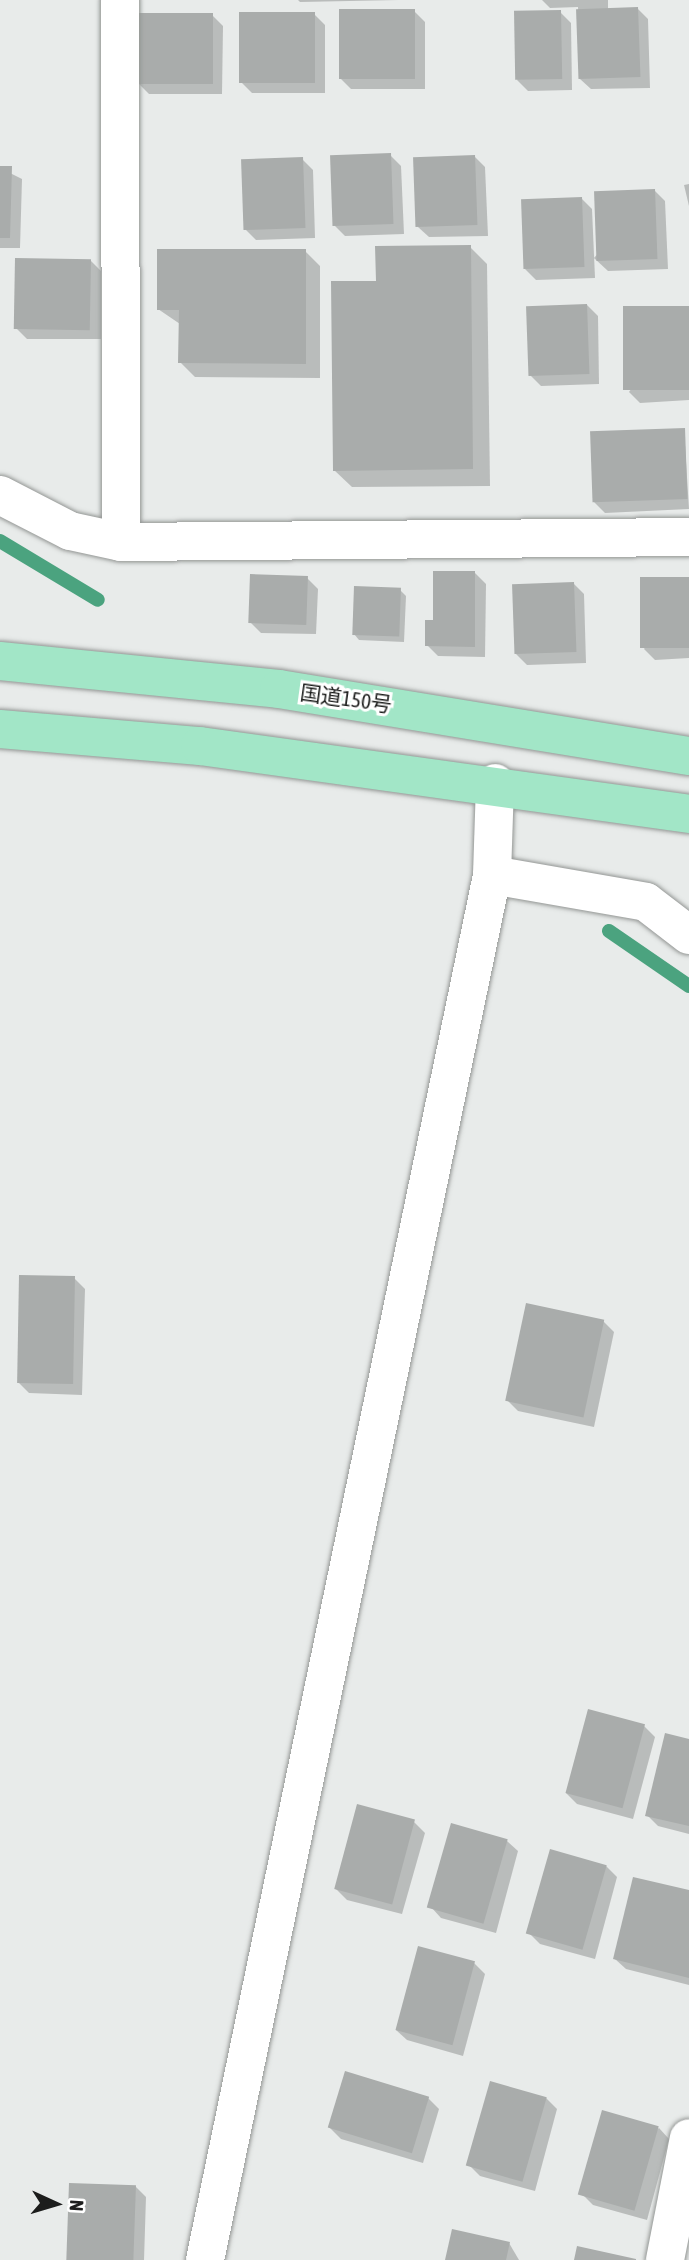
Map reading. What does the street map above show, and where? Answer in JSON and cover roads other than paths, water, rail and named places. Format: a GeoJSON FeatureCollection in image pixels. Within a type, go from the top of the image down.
{"type":"FeatureCollection","features":[{"type":"Feature","properties":{"kind":"highway","name":"国道150号"},"geometry":{"type":"LineString","coordinates":[[0,661],[279,689],[689,755]]}},
{"type":"Feature","properties":{"kind":"highway"},"geometry":{"type":"LineString","coordinates":[[0,729],[200,746],[495,783],[689,814]]}},
{"type":"Feature","properties":{"kind":"street"},"geometry":{"type":"LineString","coordinates":[[120,0],[121,542]]}},
{"type":"Feature","properties":{"kind":"street"},"geometry":{"type":"LineString","coordinates":[[0,495],[70,531],[121,542],[689,537]]}},
{"type":"Feature","properties":{"kind":"street"},"geometry":{"type":"LineString","coordinates":[[205,2260],[492,875],[495,783]]}},
{"type":"Feature","properties":{"kind":"street"},"geometry":{"type":"LineString","coordinates":[[492,875],[646,902],[689,935]]}},
{"type":"Feature","properties":{"kind":"street"},"geometry":{"type":"LineString","coordinates":[[665,2260],[689,2138]]}},
{"type":"Feature","properties":{"kind":"waterway"},"geometry":{"type":"LineString","coordinates":[[0,541],[98,600]]}},
{"type":"Feature","properties":{"kind":"waterway"},"geometry":{"type":"LineString","coordinates":[[609,931],[689,986]]}}]}
